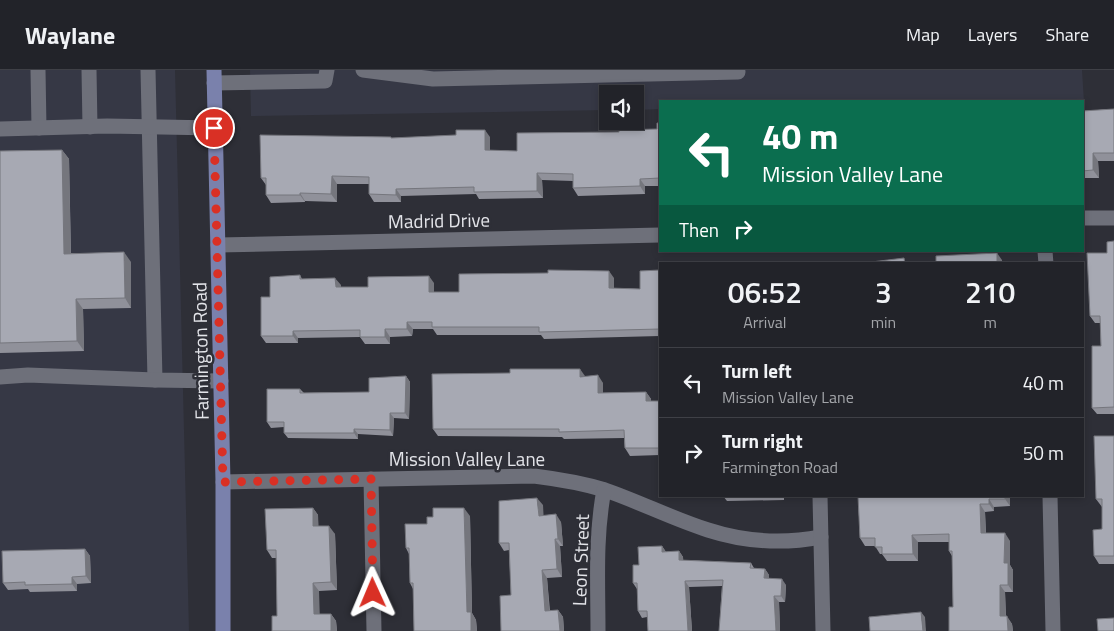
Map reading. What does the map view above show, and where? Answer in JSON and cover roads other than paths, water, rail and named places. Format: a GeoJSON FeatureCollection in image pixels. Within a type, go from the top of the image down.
{"type":"FeatureCollection","features":[{"type":"Feature","properties":{"kind":"main road","name":"Farmington Road"},"geometry":{"type":"LineString","coordinates":[[214,76],[223,482],[223,631]]}},
{"type":"Feature","properties":{"kind":"street"},"geometry":{"type":"LineString","coordinates":[[38,70],[39,128]]}},
{"type":"Feature","properties":{"kind":"street"},"geometry":{"type":"LineString","coordinates":[[89,70],[90,128]]}},
{"type":"Feature","properties":{"kind":"street"},"geometry":{"type":"LineString","coordinates":[[148,70],[155,380]]}},
{"type":"Feature","properties":{"kind":"street"},"geometry":{"type":"LineString","coordinates":[[214,76],[325,81],[327,70]]}},
{"type":"Feature","properties":{"kind":"street"},"geometry":{"type":"LineString","coordinates":[[363,70],[433,79],[738,72]]}},
{"type":"Feature","properties":{"kind":"street"},"geometry":{"type":"LineString","coordinates":[[0,130],[39,128],[214,128]]}},
{"type":"Feature","properties":{"kind":"street"},"geometry":{"type":"LineString","coordinates":[[1084,218],[1114,218]]}},
{"type":"Feature","properties":{"kind":"street","name":"Madrid Drive"},"geometry":{"type":"LineString","coordinates":[[218,245],[659,234]]}},
{"type":"Feature","properties":{"kind":"street"},"geometry":{"type":"LineString","coordinates":[[0,377],[28,375],[155,380],[221,380]]}},
{"type":"Feature","properties":{"kind":"street","name":"Mission Valley Lane"},"geometry":{"type":"LineString","coordinates":[[223,482],[534,476],[567,480],[604,490],[708,530],[740,538],[772,542],[802,541],[821,537]]}},
{"type":"Feature","properties":{"kind":"street"},"geometry":{"type":"LineString","coordinates":[[371,479],[374,631]]}},
{"type":"Feature","properties":{"kind":"street","name":"Leon Street"},"geometry":{"type":"LineString","coordinates":[[598,631],[598,529],[604,490]]}},
{"type":"Feature","properties":{"kind":"street"},"geometry":{"type":"LineString","coordinates":[[820,497],[823,631]]}},
{"type":"Feature","properties":{"kind":"street"},"geometry":{"type":"LineString","coordinates":[[1050,497],[1053,631]]}}]}
